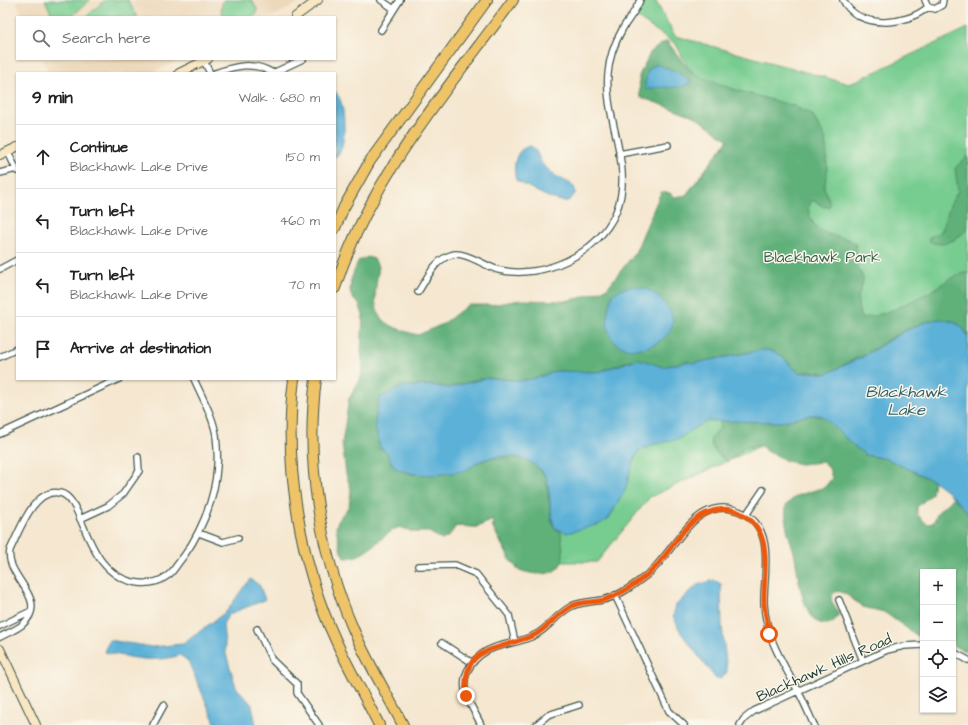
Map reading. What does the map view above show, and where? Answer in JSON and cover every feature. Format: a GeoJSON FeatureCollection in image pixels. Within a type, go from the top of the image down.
{"type":"FeatureCollection","features":[{"type":"Feature","properties":{"kind":"highway"},"geometry":{"type":"LineString","coordinates":[[336,226],[344,207],[370,161],[487,0]]}},
{"type":"Feature","properties":{"kind":"highway"},"geometry":{"type":"LineString","coordinates":[[336,285],[342,266],[361,222],[382,182],[405,146],[513,0]]}},
{"type":"Feature","properties":{"kind":"highway"},"geometry":{"type":"LineString","coordinates":[[294,380],[291,429],[294,483],[306,552],[315,586],[336,640],[379,725]]}},
{"type":"Feature","properties":{"kind":"highway"},"geometry":{"type":"LineString","coordinates":[[316,380],[313,442],[315,484],[327,551],[354,631],[403,725]]}},
{"type":"Feature","properties":{"kind":"main road"},"geometry":{"type":"LineString","coordinates":[[296,16],[318,0]]}},
{"type":"Feature","properties":{"kind":"main road"},"geometry":{"type":"LineString","coordinates":[[180,72],[206,60]]}},
{"type":"Feature","properties":{"kind":"main road"},"geometry":{"type":"LineString","coordinates":[[4,153],[16,147]]}},
{"type":"Feature","properties":{"kind":"main road"},"geometry":{"type":"LineString","coordinates":[[0,649],[36,725]]}},
{"type":"Feature","properties":{"kind":"street"},"geometry":{"type":"LineString","coordinates":[[381,0],[394,9]]}},
{"type":"Feature","properties":{"kind":"street"},"geometry":{"type":"LineString","coordinates":[[381,30],[400,0]]}},
{"type":"Feature","properties":{"kind":"street"},"geometry":{"type":"LineString","coordinates":[[418,292],[435,266],[442,258],[451,254],[471,258],[498,270],[527,272],[552,267],[583,251],[602,234],[616,212],[622,187],[619,154],[608,99],[608,75],[616,42],[623,27],[636,9],[640,0]]}},
{"type":"Feature","properties":{"kind":"street"},"geometry":{"type":"LineString","coordinates":[[843,0],[851,11],[858,16],[882,22],[903,19],[928,7],[933,9],[938,8],[942,5],[943,0]]}},
{"type":"Feature","properties":{"kind":"street"},"geometry":{"type":"LineString","coordinates":[[925,0],[928,7]]}},
{"type":"Feature","properties":{"kind":"street"},"geometry":{"type":"LineString","coordinates":[[206,60],[210,72]]}},
{"type":"Feature","properties":{"kind":"street"},"geometry":{"type":"LineString","coordinates":[[275,72],[301,60]]}},
{"type":"Feature","properties":{"kind":"street"},"geometry":{"type":"LineString","coordinates":[[218,72],[247,64],[270,72]]}},
{"type":"Feature","properties":{"kind":"street"},"geometry":{"type":"LineString","coordinates":[[619,154],[668,145]]}},
{"type":"Feature","properties":{"kind":"street"},"geometry":{"type":"LineString","coordinates":[[0,173],[16,170],[4,153]]}},
{"type":"Feature","properties":{"kind":"street"},"geometry":{"type":"LineString","coordinates":[[0,269],[16,261]]}},
{"type":"Feature","properties":{"kind":"street"},"geometry":{"type":"LineString","coordinates":[[0,357],[16,349]]}},
{"type":"Feature","properties":{"kind":"street"},"geometry":{"type":"LineString","coordinates":[[0,434],[116,380]]}},
{"type":"Feature","properties":{"kind":"street"},"geometry":{"type":"LineString","coordinates":[[0,637],[22,626],[31,611],[30,596],[10,565],[8,557],[31,508],[44,495],[53,492],[61,493],[70,498],[96,554],[104,566],[119,578],[138,583],[155,583],[168,576],[188,551],[199,533],[213,491],[217,465],[216,434],[206,404],[194,380]]}},
{"type":"Feature","properties":{"kind":"street"},"geometry":{"type":"LineString","coordinates":[[80,519],[108,506],[123,494],[139,471],[138,457]]}},
{"type":"Feature","properties":{"kind":"street"},"geometry":{"type":"LineString","coordinates":[[746,515],[762,490]]}},
{"type":"Feature","properties":{"kind":"street"},"geometry":{"type":"LineString","coordinates":[[482,725],[466,696],[465,679],[471,662],[482,652],[537,634],[560,614],[572,606],[603,600],[615,595],[650,573],[683,530],[700,516],[712,510],[730,509],[746,515],[759,528],[764,544],[766,561],[764,605],[769,634],[778,657],[798,691],[814,725]]}},
{"type":"Feature","properties":{"kind":"street"},"geometry":{"type":"LineString","coordinates":[[199,533],[223,542],[238,538]]}},
{"type":"Feature","properties":{"kind":"street"},"geometry":{"type":"LineString","coordinates":[[418,566],[455,565],[476,574],[509,615],[515,642]]}},
{"type":"Feature","properties":{"kind":"street"},"geometry":{"type":"LineString","coordinates":[[615,595],[669,711],[684,725]]}},
{"type":"Feature","properties":{"kind":"street"},"geometry":{"type":"LineString","coordinates":[[839,600],[863,661]]}},
{"type":"Feature","properties":{"kind":"street"},"geometry":{"type":"LineString","coordinates":[[0,626],[31,611]]}},
{"type":"Feature","properties":{"kind":"street"},"geometry":{"type":"LineString","coordinates":[[257,629],[272,660],[297,684],[297,693],[319,725]]}},
{"type":"Feature","properties":{"kind":"street"},"geometry":{"type":"LineString","coordinates":[[442,643],[471,662]]}},
{"type":"Feature","properties":{"kind":"street","name":"Blackhawk Hills Road"},"geometry":{"type":"LineString","coordinates":[[740,725],[744,719],[754,711],[887,650],[904,646],[920,645]]}},
{"type":"Feature","properties":{"kind":"street"},"geometry":{"type":"LineString","coordinates":[[956,654],[968,660]]}},
{"type":"Feature","properties":{"kind":"street"},"geometry":{"type":"LineString","coordinates":[[152,725],[164,705]]}},
{"type":"Feature","properties":{"kind":"street"},"geometry":{"type":"LineString","coordinates":[[536,725],[548,715],[579,705]]}},
{"type":"Feature","properties":{"kind":"shaded area"},"geometry":{"type":"Polygon","coordinates":[[[16,0],[301,0],[274,16],[23,16],[16,0]]]}},
{"type":"Feature","properties":{"kind":"shaded area"},"geometry":{"type":"Polygon","coordinates":[[[42,60],[179,60],[153,72],[48,72],[42,60]]]}},
{"type":"Feature","properties":{"kind":"green space"},"geometry":{"type":"Polygon","coordinates":[[[45,0],[90,0],[72,16],[53,16],[45,0]]]}},
{"type":"Feature","properties":{"kind":"green space"},"geometry":{"type":"Polygon","coordinates":[[[105,0],[128,0],[136,16],[87,16],[105,0]]]}},
{"type":"Feature","properties":{"kind":"green space"},"geometry":{"type":"Polygon","coordinates":[[[223,0],[252,0],[257,9],[257,14],[251,16],[224,16],[221,10],[223,0]]]}},
{"type":"Feature","properties":{"kind":"green space","name":"Blackhawk Park"},"geometry":{"type":"Polygon","coordinates":[[[644,0],[655,0],[675,36],[849,84],[968,28],[968,350],[650,497],[597,562],[511,562],[493,528],[493,520],[477,527],[392,523],[354,502],[371,369],[581,332],[728,140],[704,91],[700,92],[676,44],[636,17],[644,0]]]}},
{"type":"Feature","properties":{"kind":"green space"},"geometry":{"type":"Polygon","coordinates":[[[667,41],[685,65],[698,76],[739,91],[794,106],[813,116],[825,138],[827,174],[824,187],[830,203],[829,207],[824,207],[814,201],[810,201],[809,212],[814,224],[820,230],[833,236],[852,241],[855,244],[856,264],[863,279],[858,297],[858,308],[861,318],[879,315],[933,290],[954,276],[968,273],[968,337],[960,325],[948,320],[934,320],[903,332],[862,357],[826,374],[807,371],[800,373],[795,370],[784,358],[774,352],[761,350],[695,363],[686,362],[663,367],[631,360],[599,372],[556,371],[537,378],[520,381],[505,379],[480,379],[448,388],[431,385],[407,386],[380,398],[375,422],[380,448],[386,451],[394,467],[412,474],[440,474],[468,468],[490,458],[523,458],[535,464],[546,477],[552,522],[555,528],[561,532],[563,554],[562,562],[553,572],[546,574],[531,573],[517,569],[493,528],[493,519],[477,527],[456,526],[449,536],[442,540],[429,532],[413,532],[400,527],[393,530],[361,554],[345,558],[341,552],[336,528],[338,520],[349,506],[351,489],[346,474],[342,443],[349,399],[361,378],[363,365],[361,352],[363,315],[359,304],[352,298],[350,290],[351,280],[358,261],[368,257],[374,259],[379,267],[375,294],[376,305],[384,320],[403,331],[418,335],[443,324],[468,305],[491,305],[520,300],[565,301],[580,298],[607,288],[635,253],[661,192],[670,193],[674,197],[687,195],[728,140],[694,116],[640,97],[639,76],[651,51],[667,41]]]}},
{"type":"Feature","properties":{"kind":"green space"},"geometry":{"type":"Polygon","coordinates":[[[968,156],[968,228],[960,236],[950,242],[939,244],[934,243],[928,240],[931,236],[942,231],[950,205],[958,191],[955,168],[968,156]]]}},
{"type":"Feature","properties":{"kind":"green space"},"geometry":{"type":"Polygon","coordinates":[[[809,415],[824,417],[853,445],[866,455],[887,459],[934,481],[932,494],[917,507],[917,514],[927,524],[933,523],[938,512],[953,497],[968,513],[968,652],[956,647],[956,569],[920,569],[920,637],[884,612],[863,607],[844,593],[838,591],[832,594],[831,600],[839,613],[831,623],[826,624],[818,622],[811,616],[803,597],[795,556],[786,526],[786,505],[796,496],[825,487],[832,478],[829,468],[822,462],[801,464],[786,461],[766,451],[761,446],[745,448],[727,462],[713,449],[710,440],[720,428],[720,421],[781,422],[809,415]]]}},
{"type":"Feature","properties":{"kind":"water"},"geometry":{"type":"Polygon","coordinates":[[[657,64],[681,74],[684,78],[692,81],[681,86],[658,87],[646,90],[645,85],[648,70],[657,64]]]}},
{"type":"Feature","properties":{"kind":"water"},"geometry":{"type":"Polygon","coordinates":[[[336,93],[341,102],[344,123],[342,147],[336,156],[336,93]]]}},
{"type":"Feature","properties":{"kind":"water"},"geometry":{"type":"Polygon","coordinates":[[[531,146],[536,151],[542,164],[554,175],[573,185],[576,192],[570,200],[562,201],[541,194],[516,180],[516,158],[521,150],[525,147],[531,146]]]}},
{"type":"Feature","properties":{"kind":"water"},"geometry":{"type":"Polygon","coordinates":[[[632,286],[643,288],[655,294],[666,305],[673,320],[668,333],[656,343],[641,349],[625,348],[612,339],[607,322],[613,294],[621,289],[632,286]]]}},
{"type":"Feature","properties":{"kind":"water","name":"Blackhawk Lake"},"geometry":{"type":"Polygon","coordinates":[[[940,319],[957,324],[966,332],[968,337],[968,513],[945,489],[934,481],[887,459],[866,455],[853,445],[824,417],[819,415],[809,415],[781,422],[708,421],[678,439],[651,445],[638,452],[633,462],[625,490],[610,517],[600,524],[567,533],[555,528],[547,479],[539,468],[532,463],[524,459],[507,456],[490,458],[481,461],[463,471],[428,475],[410,473],[394,467],[386,451],[380,448],[376,430],[375,422],[380,398],[402,387],[431,385],[448,388],[487,378],[520,381],[537,378],[556,371],[599,372],[639,359],[663,367],[686,362],[695,363],[761,350],[774,352],[784,358],[795,370],[800,373],[826,374],[862,357],[909,329],[929,321],[940,319]]]}},
{"type":"Feature","properties":{"kind":"water"},"geometry":{"type":"Polygon","coordinates":[[[251,579],[260,586],[265,600],[229,614],[223,624],[226,654],[236,687],[252,705],[256,725],[216,725],[188,661],[180,655],[161,659],[142,659],[104,652],[109,640],[152,647],[183,644],[227,611],[251,579]]]}},
{"type":"Feature","properties":{"kind":"water"},"geometry":{"type":"Polygon","coordinates":[[[714,580],[721,584],[722,626],[727,672],[722,678],[716,679],[681,633],[673,616],[676,605],[697,585],[714,580]]]}},
{"type":"Feature","properties":{"kind":"route"},"geometry":{"type":"LineString","coordinates":[[466,696],[465,679],[471,662],[482,652],[537,634],[560,614],[572,606],[603,600],[621,593],[650,573],[683,530],[700,516],[712,510],[730,509],[746,515],[759,528],[764,544],[766,561],[764,605],[769,634]]}}]}
